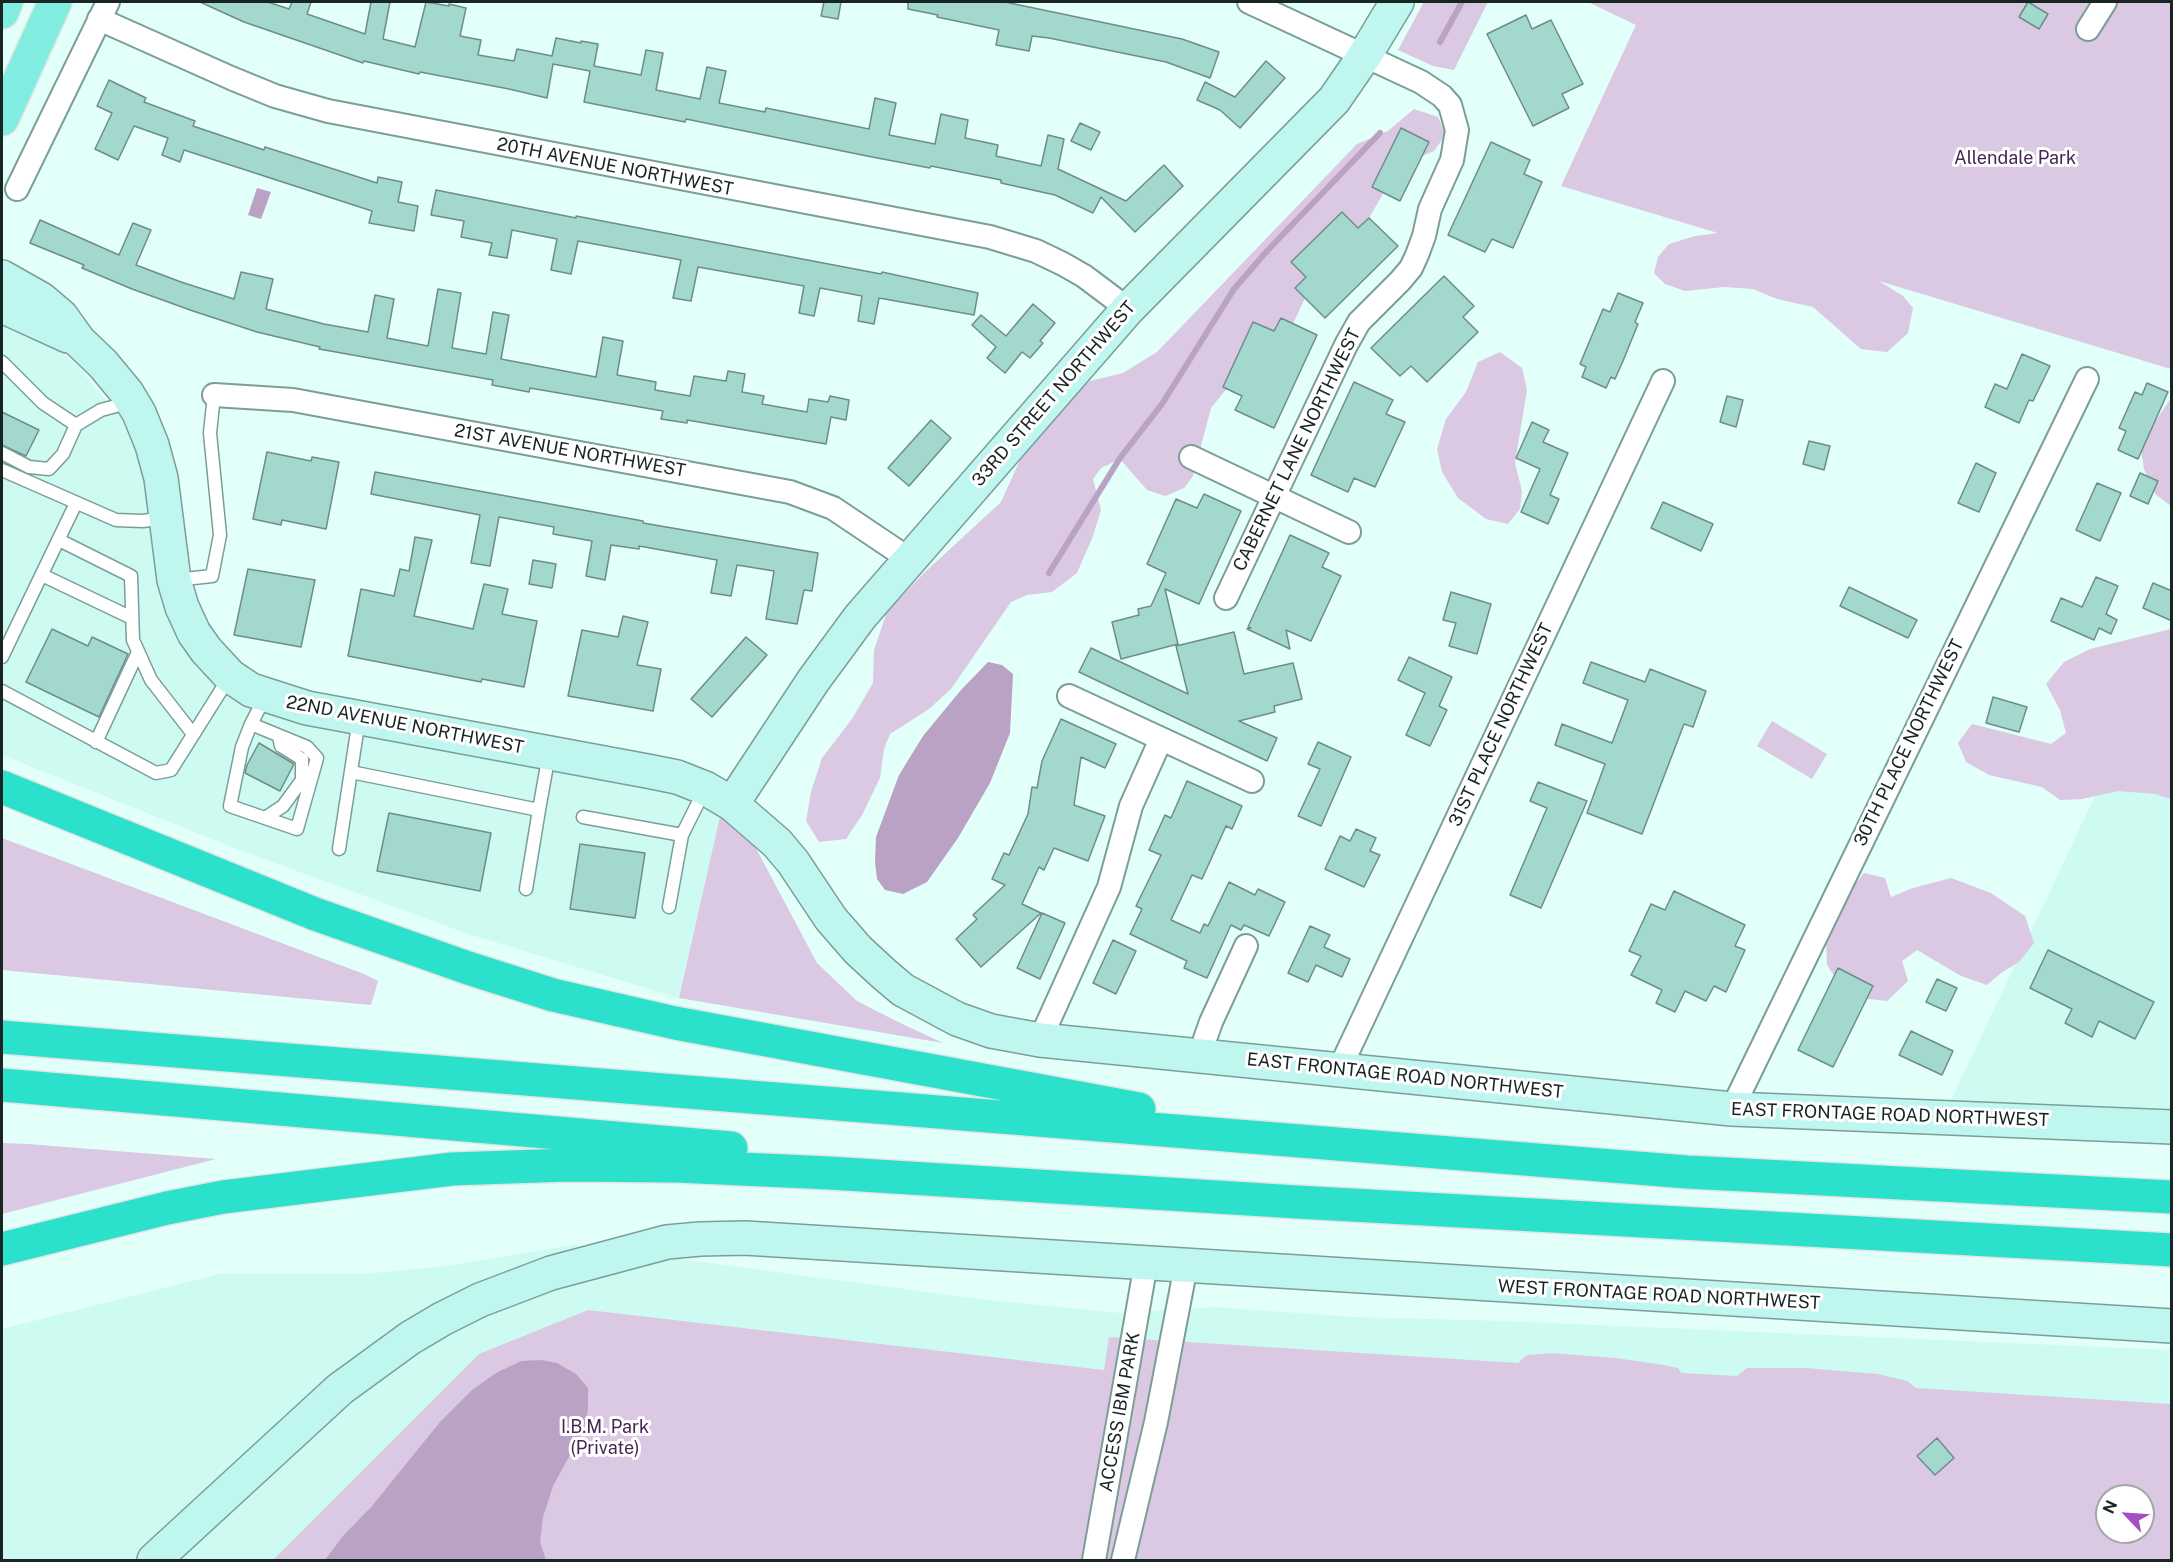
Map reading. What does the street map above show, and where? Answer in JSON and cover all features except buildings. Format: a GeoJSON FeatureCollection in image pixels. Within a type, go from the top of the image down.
{"type":"FeatureCollection","features":[{"type":"Feature","properties":{"kind":"highway"},"geometry":{"type":"LineString","coordinates":[[2,787],[315,914],[468,968],[554,995],[675,1023],[1312,1141]]}},
{"type":"Feature","properties":{"kind":"highway"},"geometry":{"type":"LineString","coordinates":[[2,1037],[1687,1172],[2172,1197]]}},
{"type":"Feature","properties":{"kind":"highway"},"geometry":{"type":"LineString","coordinates":[[2,1085],[673,1142],[1297,1202]]}},
{"type":"Feature","properties":{"kind":"highway"},"geometry":{"type":"LineString","coordinates":[[2,1249],[167,1208],[223,1197],[452,1168],[568,1165],[688,1167],[2172,1250]]}},
{"type":"Feature","properties":{"kind":"main road"},"geometry":{"type":"LineString","coordinates":[[2,12],[6,2]]}},
{"type":"Feature","properties":{"kind":"main road"},"geometry":{"type":"LineString","coordinates":[[2,119],[56,2]]}},
{"type":"Feature","properties":{"kind":"street","name":"CABERNET LANE NORTHWEST"},"geometry":{"type":"LineString","coordinates":[[1226,598],[1336,362],[1350,337],[1371,308],[1400,281],[1417,255],[1431,209],[1452,160],[1457,130],[1450,105],[1442,96],[1421,82],[1248,2]]}},
{"type":"Feature","properties":{"kind":"street","name":"33RD STREET NORTHWEST"},"geometry":{"type":"LineString","coordinates":[[719,796],[813,681],[860,617],[1128,309],[1326,108],[1365,55],[1397,2]]}},
{"type":"Feature","properties":{"kind":"street"},"geometry":{"type":"LineString","coordinates":[[2088,29],[2105,2]]}},
{"type":"Feature","properties":{"kind":"street"},"geometry":{"type":"LineString","coordinates":[[17,189],[104,10]]}},
{"type":"Feature","properties":{"kind":"street","name":"20TH AVENUE NORTHWEST"},"geometry":{"type":"LineString","coordinates":[[104,10],[242,83],[275,96],[328,111],[990,237],[1036,251],[1063,264],[1084,276],[1128,309]]}},
{"type":"Feature","properties":{"kind":"street"},"geometry":{"type":"LineString","coordinates":[[2,277],[41,298],[61,316],[132,401]]}},
{"type":"Feature","properties":{"kind":"street"},"geometry":{"type":"LineString","coordinates":[[2,306],[80,341]]}},
{"type":"Feature","properties":{"kind":"street","name":"30TH PLACE NORTHWEST"},"geometry":{"type":"LineString","coordinates":[[1732,1109],[2087,379]]}},
{"type":"Feature","properties":{"kind":"street","name":"31ST PLACE NORTHWEST"},"geometry":{"type":"LineString","coordinates":[[1340,1070],[1663,381]]}},
{"type":"Feature","properties":{"kind":"street","name":"21ST AVENUE NORTHWEST"},"geometry":{"type":"LineString","coordinates":[[214,395],[292,400],[790,492],[833,508],[909,559]]}},
{"type":"Feature","properties":{"kind":"street","name":"22ND AVENUE NORTHWEST"},"geometry":{"type":"LineString","coordinates":[[132,401],[152,445],[161,478],[174,580],[182,607],[194,633],[206,650],[230,676],[251,690],[258,710],[307,708],[359,717],[667,775],[719,796]]}},
{"type":"Feature","properties":{"kind":"street"},"geometry":{"type":"LineString","coordinates":[[1191,457],[1349,532]]}},
{"type":"Feature","properties":{"kind":"street"},"geometry":{"type":"LineString","coordinates":[[1069,696],[1252,781]]}},
{"type":"Feature","properties":{"kind":"street"},"geometry":{"type":"LineString","coordinates":[[1040,1040],[1109,887],[1131,806],[1161,739]]}},
{"type":"Feature","properties":{"kind":"street","name":"EAST FRONTAGE ROAD NORTHWEST"},"geometry":{"type":"LineString","coordinates":[[719,796],[777,843],[793,862],[831,919],[858,950],[903,990],[957,1019],[991,1031],[1040,1040],[1732,1109],[2172,1127]]}},
{"type":"Feature","properties":{"kind":"street"},"geometry":{"type":"LineString","coordinates":[[1203,1056],[1205,1039],[1211,1022],[1246,946]]}},
{"type":"Feature","properties":{"kind":"street","name":"WEST FRONTAGE ROAD NORTHWEST"},"geometry":{"type":"LineString","coordinates":[[154,1560],[340,1389],[384,1356],[442,1319],[480,1300],[551,1273],[667,1242],[745,1238],[2172,1326]]}},
{"type":"Feature","properties":{"kind":"street","name":"ACCESS IBM PARK"},"geometry":{"type":"LineString","coordinates":[[1094,1560],[1146,1263]]}},
{"type":"Feature","properties":{"kind":"street","name":"ACCESS IBM PARK"},"geometry":{"type":"LineString","coordinates":[[1123,1560],[1156,1422],[1186,1266]]}},
{"type":"Feature","properties":{"kind":"lane"},"geometry":{"type":"LineString","coordinates":[[2,362],[43,404],[75,425]]}},
{"type":"Feature","properties":{"kind":"lane"},"geometry":{"type":"LineString","coordinates":[[174,580],[212,576],[220,535],[210,433],[214,395]]}},
{"type":"Feature","properties":{"kind":"lane"},"geometry":{"type":"LineString","coordinates":[[2,453],[28,467],[49,469],[63,454],[75,425],[101,410],[132,401]]}},
{"type":"Feature","properties":{"kind":"lane"},"geometry":{"type":"LineString","coordinates":[[2,470],[116,520],[167,518]]}},
{"type":"Feature","properties":{"kind":"lane"},"geometry":{"type":"LineString","coordinates":[[2,657],[76,503]]}},
{"type":"Feature","properties":{"kind":"lane"},"geometry":{"type":"LineString","coordinates":[[59,540],[131,576],[133,640],[151,680],[193,734]]}},
{"type":"Feature","properties":{"kind":"lane"},"geometry":{"type":"LineString","coordinates":[[42,574],[132,618]]}},
{"type":"Feature","properties":{"kind":"lane"},"geometry":{"type":"LineString","coordinates":[[96,742],[138,652]]}},
{"type":"Feature","properties":{"kind":"lane"},"geometry":{"type":"LineString","coordinates":[[2,691],[156,773],[171,770],[230,676]]}},
{"type":"Feature","properties":{"kind":"lane"},"geometry":{"type":"LineString","coordinates":[[258,710],[279,735],[307,747],[317,758],[297,829],[230,806],[242,747],[258,710]]}},
{"type":"Feature","properties":{"kind":"lane"},"geometry":{"type":"LineString","coordinates":[[339,849],[359,717]]}},
{"type":"Feature","properties":{"kind":"lane"},"geometry":{"type":"LineString","coordinates":[[266,818],[283,806],[302,780],[302,759],[281,746],[279,735]]}},
{"type":"Feature","properties":{"kind":"lane"},"geometry":{"type":"LineString","coordinates":[[526,889],[549,753]]}},
{"type":"Feature","properties":{"kind":"lane"},"geometry":{"type":"LineString","coordinates":[[351,772],[538,810]]}},
{"type":"Feature","properties":{"kind":"lane"},"geometry":{"type":"LineString","coordinates":[[669,907],[682,835],[719,796]]}},
{"type":"Feature","properties":{"kind":"lane"},"geometry":{"type":"LineString","coordinates":[[583,817],[682,835]]}},
{"type":"Feature","properties":{"kind":"shaded area"},"geometry":{"type":"Polygon","coordinates":[[[257,188],[271,192],[261,219],[248,215],[257,188]]]}},
{"type":"Feature","properties":{"kind":"shaded area"},"geometry":{"type":"Polygon","coordinates":[[[2,316],[33,330],[76,364],[121,419],[143,468],[226,686],[663,790],[698,800],[721,812],[679,998],[468,934],[229,846],[2,755],[2,316]]]}},
{"type":"Feature","properties":{"kind":"shaded area"},"geometry":{"type":"Polygon","coordinates":[[[988,662],[1002,665],[1013,674],[1010,733],[990,783],[958,838],[927,882],[903,894],[885,890],[877,879],[876,837],[899,775],[923,736],[961,690],[988,662]]]}},
{"type":"Feature","properties":{"kind":"shaded area"},"geometry":{"type":"Polygon","coordinates":[[[2129,724],[2171,744],[2171,1127],[1943,1117],[2129,724]]]}},
{"type":"Feature","properties":{"kind":"shaded area","name":"I.B.M. Park (Private)"},"geometry":{"type":"Polygon","coordinates":[[[572,1245],[988,1300],[1121,1313],[1214,1307],[1354,1317],[1505,1321],[2171,1350],[2171,1560],[2,1560],[2,1329],[219,1274],[364,1274],[448,1266],[572,1245]]]}},
{"type":"Feature","properties":{"kind":"shaded area"},"geometry":{"type":"Polygon","coordinates":[[[541,1360],[557,1363],[576,1374],[588,1388],[588,1410],[584,1429],[553,1486],[543,1517],[540,1542],[546,1560],[325,1560],[440,1422],[472,1390],[496,1373],[521,1361],[541,1360]]]}},
{"type":"Feature","properties":{"kind":"green space"},"geometry":{"type":"Polygon","coordinates":[[[1424,2],[1488,2],[1454,70],[1433,66],[1398,50],[1424,2]]]}},
{"type":"Feature","properties":{"kind":"green space","name":"Allendale Park"},"geometry":{"type":"Polygon","coordinates":[[[1588,2],[2171,2],[2171,369],[1879,281],[1903,296],[1913,308],[1908,333],[1887,352],[1861,349],[1813,307],[1777,299],[1753,289],[1724,287],[1685,291],[1665,284],[1654,273],[1658,257],[1669,244],[1695,236],[1718,233],[1561,186],[1636,25],[1588,2]]]}},
{"type":"Feature","properties":{"kind":"green space"},"geometry":{"type":"Polygon","coordinates":[[[1414,109],[1438,117],[1446,134],[1434,151],[1408,162],[1392,178],[1369,218],[1347,239],[1312,283],[1286,339],[1237,376],[1211,408],[1193,476],[1184,488],[1165,496],[1147,490],[1120,459],[1101,468],[1093,479],[1101,510],[1077,573],[1052,592],[1027,595],[1011,602],[951,689],[929,709],[890,734],[884,749],[880,778],[862,815],[846,839],[819,842],[806,821],[811,792],[822,758],[852,719],[873,683],[874,650],[887,612],[924,573],[1001,502],[1025,449],[1060,404],[1090,381],[1123,373],[1157,352],[1357,144],[1388,131],[1414,109]]]}},
{"type":"Feature","properties":{"kind":"green space"},"geometry":{"type":"Polygon","coordinates":[[[1500,352],[1522,368],[1527,390],[1515,463],[1522,491],[1520,509],[1508,524],[1486,519],[1458,498],[1442,472],[1437,449],[1446,419],[1466,392],[1478,362],[1500,352]]]}},
{"type":"Feature","properties":{"kind":"green space"},"geometry":{"type":"Polygon","coordinates":[[[2171,398],[2171,506],[2155,494],[2144,469],[2140,444],[2171,398]]]}},
{"type":"Feature","properties":{"kind":"green space"},"geometry":{"type":"Polygon","coordinates":[[[2171,629],[2171,799],[2155,794],[2118,791],[2082,799],[2060,800],[2042,787],[1989,775],[1966,762],[1958,743],[1972,724],[2051,744],[2066,733],[2060,710],[2046,684],[2064,662],[2090,649],[2171,629]]]}},
{"type":"Feature","properties":{"kind":"green space"},"geometry":{"type":"Polygon","coordinates":[[[1772,721],[1827,754],[1812,779],[1757,746],[1772,721]]]}},
{"type":"Feature","properties":{"kind":"green space"},"geometry":{"type":"Polygon","coordinates":[[[721,812],[751,839],[817,963],[857,1001],[943,1043],[679,998],[721,812]]]}},
{"type":"Feature","properties":{"kind":"green space"},"geometry":{"type":"Polygon","coordinates":[[[2,838],[364,974],[378,981],[371,1005],[2,970],[2,838]]]}},
{"type":"Feature","properties":{"kind":"green space"},"geometry":{"type":"Polygon","coordinates":[[[1864,873],[1885,878],[1891,897],[1913,888],[1951,878],[1991,893],[2025,916],[2034,943],[2019,962],[1987,985],[1961,976],[1917,950],[1902,961],[1908,981],[1887,1001],[1861,998],[1844,991],[1827,965],[1826,940],[1846,896],[1864,873]]]}},
{"type":"Feature","properties":{"kind":"green space"},"geometry":{"type":"Polygon","coordinates":[[[2,1143],[28,1144],[216,1159],[2,1214],[2,1143]]]}},
{"type":"Feature","properties":{"kind":"green space","name":"I.B.M. Park (Private)"},"geometry":{"type":"Polygon","coordinates":[[[588,1310],[1104,1370],[1109,1337],[1518,1363],[1527,1355],[1552,1353],[1616,1358],[1663,1365],[1678,1368],[1681,1373],[1737,1376],[1747,1368],[1805,1368],[1878,1374],[1907,1381],[1916,1388],[2171,1404],[2171,1560],[273,1560],[479,1354],[588,1310]]]}},
{"type":"Feature","properties":{"kind":"waterway"},"geometry":{"type":"LineString","coordinates":[[1440,42],[1462,2]]}},
{"type":"Feature","properties":{"kind":"waterway"},"geometry":{"type":"LineString","coordinates":[[1049,573],[1120,458],[1162,404],[1234,289],[1267,251],[1380,133]]}}]}
